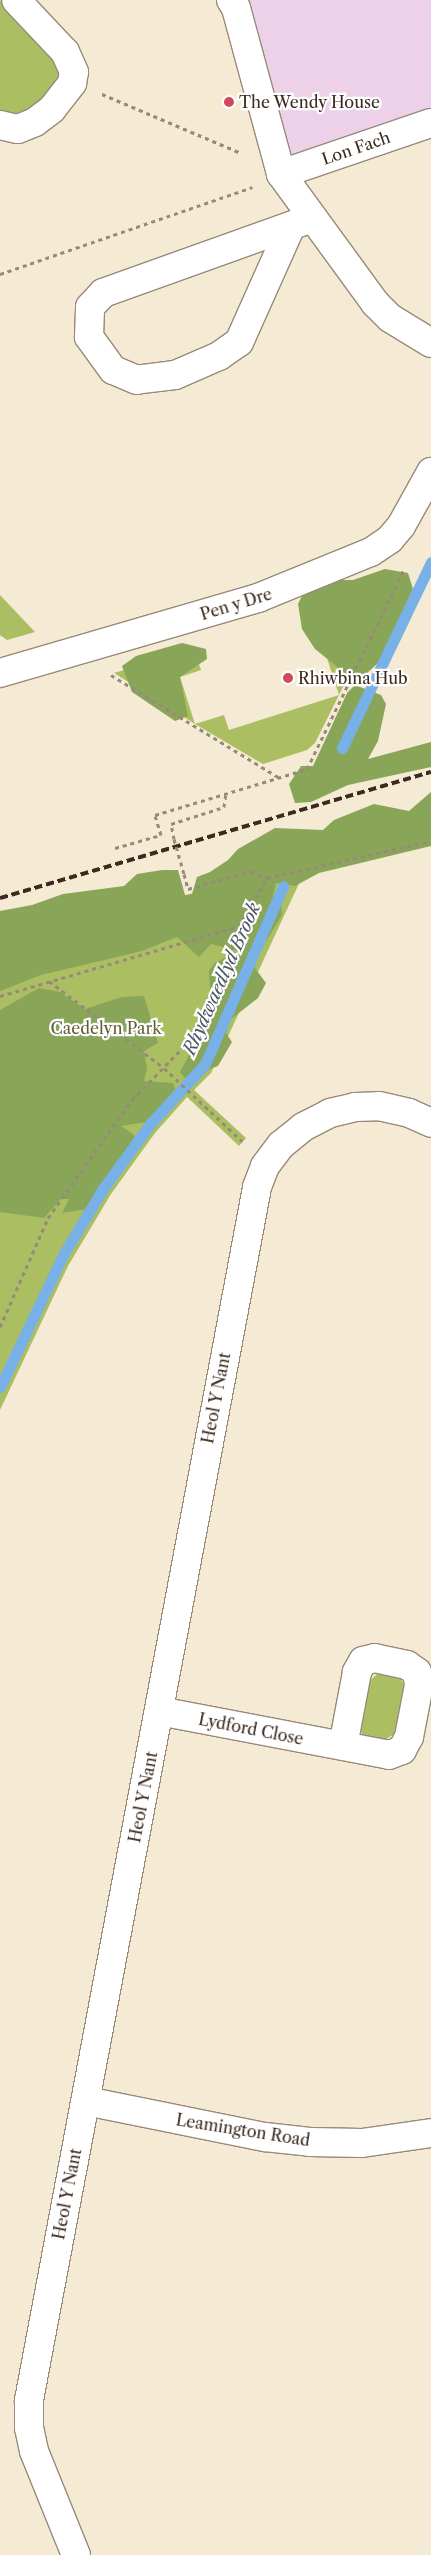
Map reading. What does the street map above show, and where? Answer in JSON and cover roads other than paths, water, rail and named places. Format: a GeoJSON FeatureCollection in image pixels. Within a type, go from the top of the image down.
{"type":"FeatureCollection","features":[{"type":"Feature","properties":{"kind":"street"},"geometry":{"type":"LineString","coordinates":[[0,125],[18,129],[35,122],[52,109],[72,83],[74,72],[65,52],[16,0]]}},
{"type":"Feature","properties":{"kind":"street"},"geometry":{"type":"LineString","coordinates":[[232,0],[247,47],[279,169],[301,222],[390,318],[431,343]]}},
{"type":"Feature","properties":{"kind":"street","name":"Lon Fach"},"geometry":{"type":"LineString","coordinates":[[279,169],[431,123]]}},
{"type":"Feature","properties":{"kind":"street"},"geometry":{"type":"LineString","coordinates":[[301,222],[239,342],[219,356],[175,375],[137,380],[114,370],[90,337],[90,307],[103,294],[301,222]]}},
{"type":"Feature","properties":{"kind":"street","name":"Pen y Dre"},"geometry":{"type":"LineString","coordinates":[[0,673],[258,598],[371,552],[390,539],[401,526],[431,472]]}},
{"type":"Feature","properties":{"kind":"street","name":"Heol Y Nant"},"geometry":{"type":"LineString","coordinates":[[76,2555],[34,2451],[29,2428],[29,2400],[160,1711],[217,1390],[257,1187],[265,1166],[281,1145],[303,1127],[330,1113],[355,1107],[379,1106],[409,1113],[431,1123]]}},
{"type":"Feature","properties":{"kind":"street","name":"Lydford Close"},"geometry":{"type":"LineString","coordinates":[[160,1711],[343,1746]]}},
{"type":"Feature","properties":{"kind":"street","name":"Leamington Road"},"geometry":{"type":"LineString","coordinates":[[86,2101],[265,2137],[310,2142],[362,2143],[431,2133]]}},
{"type":"Feature","properties":{"kind":"waterway","name":"Rhydwaedlyd Brook"},"geometry":{"type":"LineString","coordinates":[[342,748],[431,562]]}},
{"type":"Feature","properties":{"kind":"waterway","name":"Rhydwaedlyd Brook"},"geometry":{"type":"LineString","coordinates":[[0,1387],[63,1255],[102,1190],[150,1124],[205,1064],[283,886]]}},
{"type":"Feature","properties":{"kind":"railway"},"geometry":{"type":"LineString","coordinates":[[0,898],[431,772]]}},
{"type":"Feature","properties":{"kind":"place","name":"The Wendy House"},"geometry":{"type":"Point","coordinates":[229,102]}},
{"type":"Feature","properties":{"kind":"place","name":"Rhiwbina Hub"},"geometry":{"type":"Point","coordinates":[288,678]}},
{"type":"Feature","properties":{"kind":"park label","name":"Caedelyn Park"},"geometry":{"type":"Point","coordinates":[106,1028]}}]}
